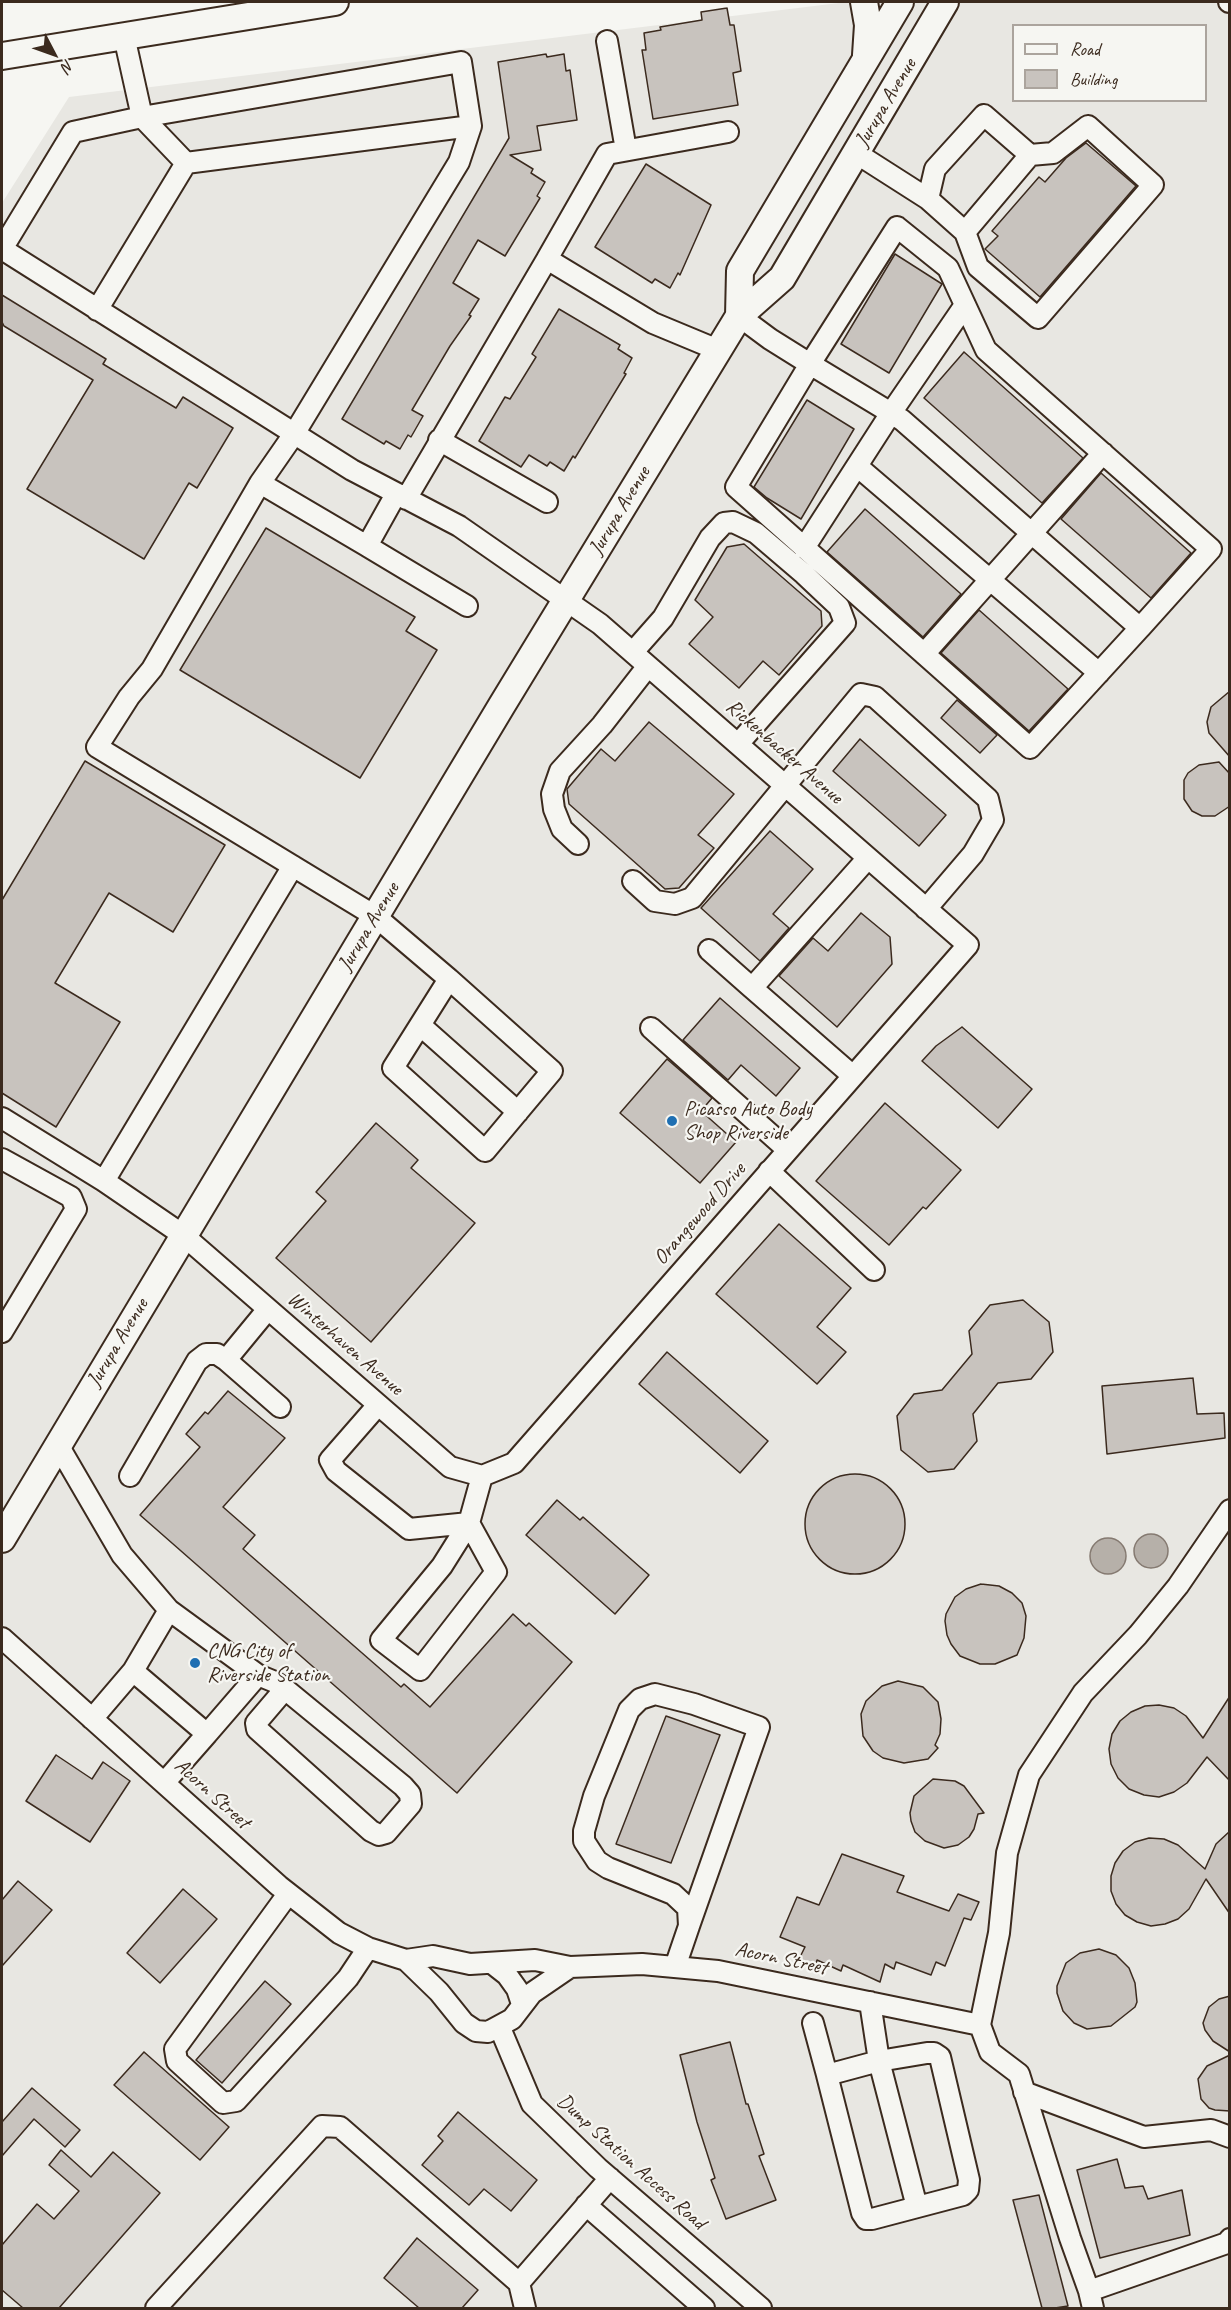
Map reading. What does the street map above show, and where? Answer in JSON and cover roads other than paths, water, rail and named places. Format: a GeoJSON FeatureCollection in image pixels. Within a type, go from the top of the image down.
{"type":"FeatureCollection","features":[{"type":"Feature","properties":{"kind":"main road"},"geometry":{"type":"LineString","coordinates":[[2,56],[335,2]]}},
{"type":"Feature","properties":{"kind":"main road"},"geometry":{"type":"LineString","coordinates":[[864,2],[868,25],[866,58]]}},
{"type":"Feature","properties":{"kind":"main road","name":"Jurupa Avenue"},"geometry":{"type":"LineString","coordinates":[[739,316],[740,271],[900,2]]}},
{"type":"Feature","properties":{"kind":"main road","name":"Jurupa Avenue"},"geometry":{"type":"LineString","coordinates":[[2,1539],[565,600],[718,350],[739,316],[782,278],[945,2]]}},
{"type":"Feature","properties":{"kind":"street"},"geometry":{"type":"LineString","coordinates":[[124,36],[142,117],[186,163]]}},
{"type":"Feature","properties":{"kind":"street"},"geometry":{"type":"LineString","coordinates":[[607,41],[626,150]]}},
{"type":"Feature","properties":{"kind":"street"},"geometry":{"type":"LineString","coordinates":[[142,117],[461,62],[471,126],[459,162],[294,434],[260,483],[152,669],[129,697],[98,747],[375,916],[449,979],[552,1071],[485,1151],[393,1068],[449,979]]}},
{"type":"Feature","properties":{"kind":"street"},"geometry":{"type":"LineString","coordinates":[[928,199],[935,169],[984,115],[1030,155]]}},
{"type":"Feature","properties":{"kind":"street","name":"Rickenbacker Avenue"},"geometry":{"type":"LineString","coordinates":[[142,117],[73,132],[2,249],[352,470],[459,526],[600,624],[968,945]]}},
{"type":"Feature","properties":{"kind":"street"},"geometry":{"type":"LineString","coordinates":[[186,163],[471,126]]}},
{"type":"Feature","properties":{"kind":"street"},"geometry":{"type":"LineString","coordinates":[[856,153],[928,199],[965,232],[978,267],[1038,318],[1153,184],[1088,126],[1053,153],[1030,155],[965,232]]}},
{"type":"Feature","properties":{"kind":"street"},"geometry":{"type":"LineString","coordinates":[[367,546],[439,440],[608,154],[728,132]]}},
{"type":"Feature","properties":{"kind":"street"},"geometry":{"type":"LineString","coordinates":[[97,310],[186,163]]}},
{"type":"Feature","properties":{"kind":"street"},"geometry":{"type":"LineString","coordinates":[[897,227],[948,268],[986,350],[1211,549],[1030,748],[736,487],[810,364],[897,227]]}},
{"type":"Feature","properties":{"kind":"street"},"geometry":{"type":"LineString","coordinates":[[546,259],[653,323],[718,350]]}},
{"type":"Feature","properties":{"kind":"street"},"geometry":{"type":"LineString","coordinates":[[804,548],[891,413],[965,305]]}},
{"type":"Feature","properties":{"kind":"street"},"geometry":{"type":"LineString","coordinates":[[739,316],[770,339],[902,420],[1140,628]]}},
{"type":"Feature","properties":{"kind":"street"},"geometry":{"type":"LineString","coordinates":[[439,440],[547,502]]}},
{"type":"Feature","properties":{"kind":"street"},"geometry":{"type":"LineString","coordinates":[[924,654],[1030,532],[1103,453]]}},
{"type":"Feature","properties":{"kind":"street"},"geometry":{"type":"LineString","coordinates":[[856,466],[1099,673]]}},
{"type":"Feature","properties":{"kind":"street"},"geometry":{"type":"LineString","coordinates":[[260,483],[467,606]]}},
{"type":"Feature","properties":{"kind":"street"},"geometry":{"type":"LineString","coordinates":[[633,652],[663,618],[710,538],[724,523],[733,522],[756,533],[804,574],[839,607],[845,622],[738,744]]}},
{"type":"Feature","properties":{"kind":"street"},"geometry":{"type":"LineString","coordinates":[[578,844],[562,828],[554,809],[552,794],[560,771],[602,725],[648,666]]}},
{"type":"Feature","properties":{"kind":"street"},"geometry":{"type":"LineString","coordinates":[[633,880],[655,901],[675,904],[692,898],[861,694],[875,697],[988,799],[993,820],[973,854],[926,909]]}},
{"type":"Feature","properties":{"kind":"street"},"geometry":{"type":"LineString","coordinates":[[752,988],[867,858]]}},
{"type":"Feature","properties":{"kind":"street"},"geometry":{"type":"LineString","coordinates":[[104,1181],[293,866]]}},
{"type":"Feature","properties":{"kind":"street","name":"Orangewood Drive"},"geometry":{"type":"LineString","coordinates":[[482,1476],[514,1463],[968,945]]}},
{"type":"Feature","properties":{"kind":"street"},"geometry":{"type":"LineString","coordinates":[[709,950],[853,1076]]}},
{"type":"Feature","properties":{"kind":"street"},"geometry":{"type":"LineString","coordinates":[[420,1025],[518,1112]]}},
{"type":"Feature","properties":{"kind":"street"},"geometry":{"type":"LineString","coordinates":[[651,1028],[788,1150]]}},
{"type":"Feature","properties":{"kind":"street","name":"Winterhaven Avenue"},"geometry":{"type":"LineString","coordinates":[[2,1118],[104,1181],[183,1235],[450,1467],[482,1476]]}},
{"type":"Feature","properties":{"kind":"street"},"geometry":{"type":"LineString","coordinates":[[2,1159],[71,1197],[76,1209],[2,1332]]}},
{"type":"Feature","properties":{"kind":"street"},"geometry":{"type":"LineString","coordinates":[[769,1171],[874,1270]]}},
{"type":"Feature","properties":{"kind":"street"},"geometry":{"type":"LineString","coordinates":[[226,1360],[268,1309]]}},
{"type":"Feature","properties":{"kind":"street"},"geometry":{"type":"LineString","coordinates":[[130,1476],[197,1361],[206,1354],[217,1354],[226,1360],[280,1407]]}},
{"type":"Feature","properties":{"kind":"street"},"geometry":{"type":"LineString","coordinates":[[378,1405],[330,1460],[336,1471],[409,1528],[469,1523]]}},
{"type":"Feature","properties":{"kind":"street"},"geometry":{"type":"LineString","coordinates":[[58,1445],[122,1555],[169,1610],[258,1675],[285,1689],[410,1794],[411,1804],[386,1833],[379,1835],[371,1831],[257,1729],[256,1723],[285,1689]]}},
{"type":"Feature","properties":{"kind":"street"},"geometry":{"type":"LineString","coordinates":[[469,1523],[496,1572],[420,1670],[381,1640],[442,1566],[469,1523],[482,1476]]}},
{"type":"Feature","properties":{"kind":"street"},"geometry":{"type":"LineString","coordinates":[[1230,1510],[1178,1586],[1138,1635],[1083,1693],[1029,1775],[1007,1854],[999,1933],[980,2025],[990,2052],[1019,2074],[1091,2300],[1227,2243],[1230,2239]]}},
{"type":"Feature","properties":{"kind":"street"},"geometry":{"type":"LineString","coordinates":[[92,1719],[134,1671],[169,1610]]}},
{"type":"Feature","properties":{"kind":"street","name":"Acorn Street"},"geometry":{"type":"LineString","coordinates":[[2,1638],[288,1893],[339,1933],[368,1948],[406,1960],[433,1956],[470,1964],[535,1960],[570,1967],[642,1964],[718,1971],[980,2025]]}},
{"type":"Feature","properties":{"kind":"street"},"geometry":{"type":"LineString","coordinates":[[134,1671],[207,1734]]}},
{"type":"Feature","properties":{"kind":"street"},"geometry":{"type":"LineString","coordinates":[[164,1783],[258,1675]]}},
{"type":"Feature","properties":{"kind":"street"},"geometry":{"type":"LineString","coordinates":[[675,1967],[759,1727],[694,1704],[655,1694],[640,1699],[629,1710],[594,1796],[584,1831],[584,1841],[597,1861],[608,1868],[673,1894],[688,1908],[689,1926]]}},
{"type":"Feature","properties":{"kind":"street"},"geometry":{"type":"LineString","coordinates":[[288,1893],[175,2049],[177,2061],[223,2103],[236,2101],[348,1978],[368,1948]]}},
{"type":"Feature","properties":{"kind":"street","name":"Acorn Street"},"geometry":{"type":"LineString","coordinates":[[406,1960],[439,1992],[464,2023],[476,2031],[488,2032],[500,2028]]}},
{"type":"Feature","properties":{"kind":"street"},"geometry":{"type":"LineString","coordinates":[[493,1964],[507,1975],[517,1989],[522,2004]]}},
{"type":"Feature","properties":{"kind":"street"},"geometry":{"type":"LineString","coordinates":[[500,2028],[512,2019],[532,1994],[570,1967]]}},
{"type":"Feature","properties":{"kind":"street"},"geometry":{"type":"LineString","coordinates":[[870,2002],[879,2061],[917,2207]]}},
{"type":"Feature","properties":{"kind":"street"},"geometry":{"type":"LineString","coordinates":[[813,2023],[862,2213],[866,2219],[963,2195],[968,2190],[969,2180],[940,2057],[934,2053],[927,2053],[879,2061],[827,2075]]}},
{"type":"Feature","properties":{"kind":"street","name":"Dump Station Access Road"},"geometry":{"type":"LineString","coordinates":[[500,2028],[532,2104],[610,2178],[761,2308]]}},
{"type":"Feature","properties":{"kind":"street"},"geometry":{"type":"LineString","coordinates":[[1024,2091],[1144,2137],[1211,2130],[1230,2137]]}},
{"type":"Feature","properties":{"kind":"street"},"geometry":{"type":"LineString","coordinates":[[156,2308],[322,2126],[340,2127],[519,2283],[525,2308]]}},
{"type":"Feature","properties":{"kind":"street"},"geometry":{"type":"LineString","coordinates":[[519,2283],[610,2178]]}},
{"type":"Feature","properties":{"kind":"street"},"geometry":{"type":"LineString","coordinates":[[586,2205],[704,2308]]}},
{"type":"Feature","properties":{"kind":"place","name":"Picasso Auto Body Shop Riverside"},"geometry":{"type":"Point","coordinates":[672,1121]}},
{"type":"Feature","properties":{"kind":"place","name":"CNG City of Riverside Station"},"geometry":{"type":"Point","coordinates":[195,1663]}}]}
